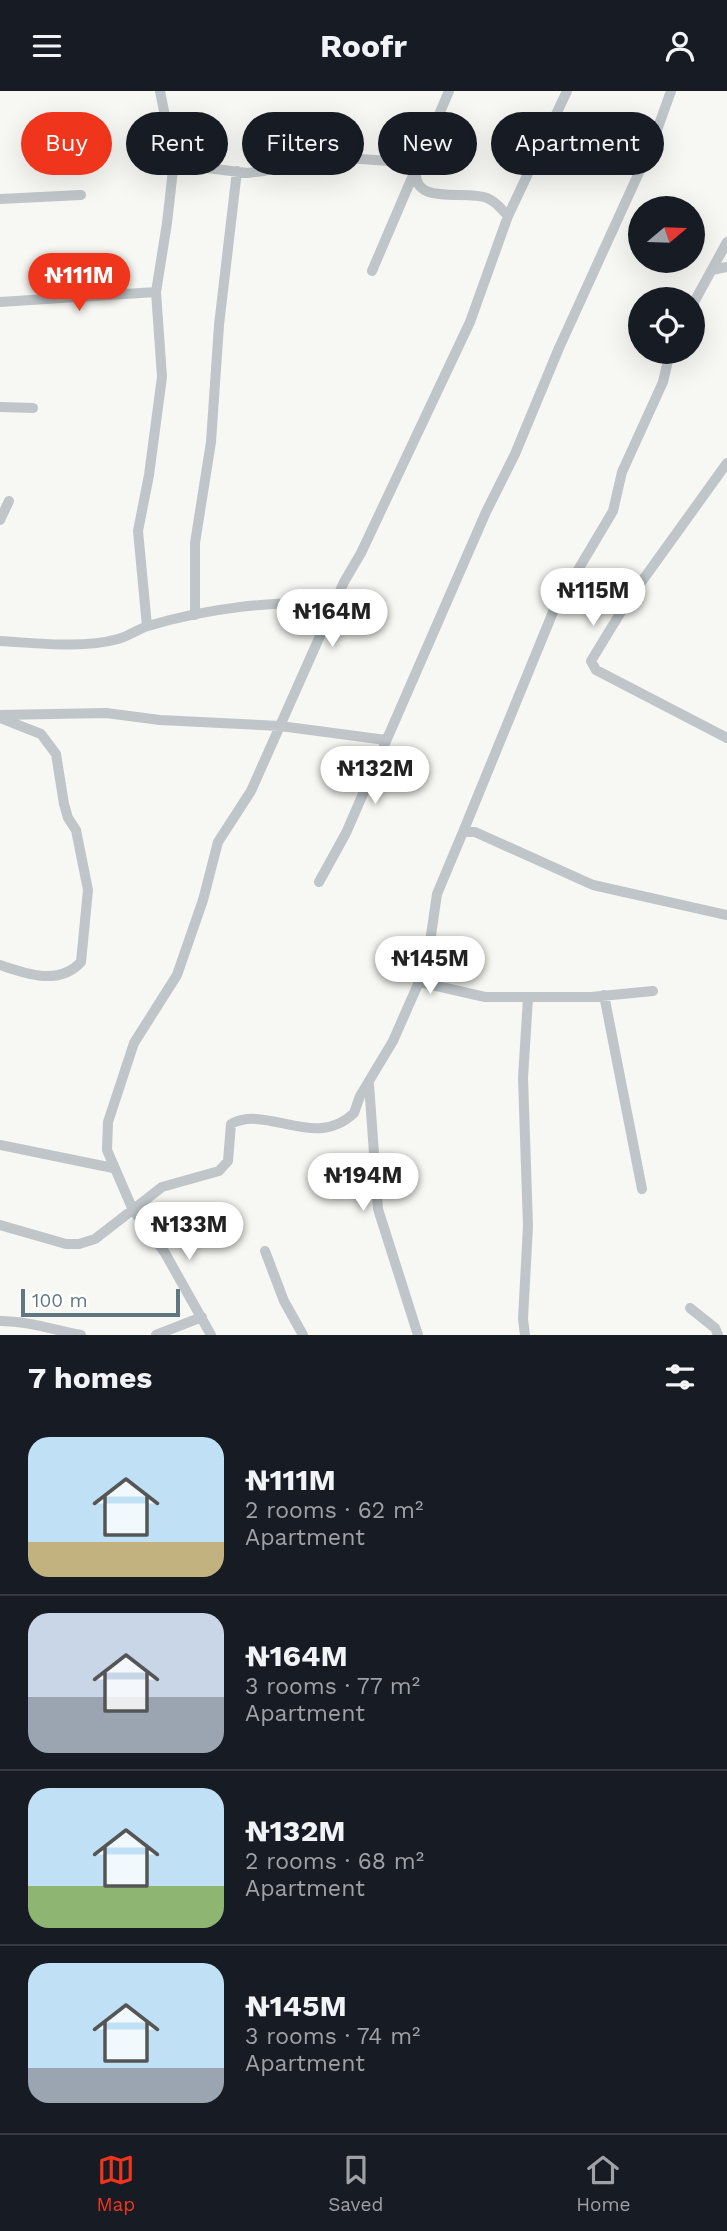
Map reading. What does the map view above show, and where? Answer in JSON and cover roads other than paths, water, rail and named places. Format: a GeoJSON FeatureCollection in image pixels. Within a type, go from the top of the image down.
{"type":"FeatureCollection","features":[{"type":"Feature","properties":{"kind":"street"},"geometry":{"type":"LineString","coordinates":[[160,91],[164,112]]}},
{"type":"Feature","properties":{"kind":"street"},"geometry":{"type":"LineString","coordinates":[[440,112],[449,91]]}},
{"type":"Feature","properties":{"kind":"street"},"geometry":{"type":"LineString","coordinates":[[211,1335],[165,1253],[133,1210],[107,1150],[108,1122],[134,1043],[177,975],[203,900],[218,842],[251,791],[335,605],[470,322],[508,216],[567,91]]}},
{"type":"Feature","properties":{"kind":"street"},"geometry":{"type":"LineString","coordinates":[[319,882],[346,833],[486,512],[516,454],[559,348],[652,144],[671,91]]}},
{"type":"Feature","properties":{"kind":"street"},"geometry":{"type":"LineString","coordinates":[[228,170],[264,171],[318,156],[378,160]]}},
{"type":"Feature","properties":{"kind":"street"},"geometry":{"type":"LineString","coordinates":[[195,615],[195,543],[211,442],[219,325],[237,171]]}},
{"type":"Feature","properties":{"kind":"street"},"geometry":{"type":"LineString","coordinates":[[147,626],[138,531],[149,475],[162,377],[156,292],[172,175]]}},
{"type":"Feature","properties":{"kind":"street"},"geometry":{"type":"LineString","coordinates":[[372,271],[412,175]]}},
{"type":"Feature","properties":{"kind":"street"},"geometry":{"type":"LineString","coordinates":[[416,175],[419,185],[427,193],[486,197],[508,216]]}},
{"type":"Feature","properties":{"kind":"street"},"geometry":{"type":"LineString","coordinates":[[0,199],[81,195]]}},
{"type":"Feature","properties":{"kind":"street"},"geometry":{"type":"LineString","coordinates":[[702,287],[727,242]]}},
{"type":"Feature","properties":{"kind":"street"},"geometry":{"type":"LineString","coordinates":[[712,270],[727,267]]}},
{"type":"Feature","properties":{"kind":"street"},"geometry":{"type":"LineString","coordinates":[[0,302],[156,292]]}},
{"type":"Feature","properties":{"kind":"street"},"geometry":{"type":"LineString","coordinates":[[0,1225],[66,1244],[79,1244],[95,1238],[162,1187],[219,1171],[228,1161],[231,1124],[242,1118],[302,1129],[345,1122],[354,1114],[369,1081],[393,1041],[419,982],[428,956],[437,894],[553,612],[613,511],[622,472],[651,411],[667,364]]}},
{"type":"Feature","properties":{"kind":"street"},"geometry":{"type":"LineString","coordinates":[[0,407],[33,408]]}},
{"type":"Feature","properties":{"kind":"street"},"geometry":{"type":"LineString","coordinates":[[727,463],[627,602],[592,661],[596,670],[727,738]]}},
{"type":"Feature","properties":{"kind":"street"},"geometry":{"type":"LineString","coordinates":[[0,520],[9,501]]}},
{"type":"Feature","properties":{"kind":"street"},"geometry":{"type":"LineString","coordinates":[[0,641],[86,644],[118,639],[147,626],[195,615],[280,603],[335,605]]}},
{"type":"Feature","properties":{"kind":"street"},"geometry":{"type":"LineString","coordinates":[[0,716],[106,713],[160,720],[280,726],[386,740]]}},
{"type":"Feature","properties":{"kind":"street"},"geometry":{"type":"LineString","coordinates":[[0,716],[41,734],[56,754],[64,804],[68,818],[76,830],[88,890],[81,962],[76,967],[52,976],[36,977],[0,965]]}},
{"type":"Feature","properties":{"kind":"street"},"geometry":{"type":"LineString","coordinates":[[463,832],[475,832],[593,885],[727,915]]}},
{"type":"Feature","properties":{"kind":"street"},"geometry":{"type":"LineString","coordinates":[[419,982],[467,995],[528,997],[653,991]]}},
{"type":"Feature","properties":{"kind":"street"},"geometry":{"type":"LineString","coordinates":[[604,995],[642,1189]]}},
{"type":"Feature","properties":{"kind":"street"},"geometry":{"type":"LineString","coordinates":[[525,1335],[523,1319],[528,1226],[523,1078],[528,997]]}},
{"type":"Feature","properties":{"kind":"street"},"geometry":{"type":"LineString","coordinates":[[369,1081],[379,1209],[418,1335]]}},
{"type":"Feature","properties":{"kind":"street"},"geometry":{"type":"LineString","coordinates":[[0,1145],[113,1168]]}},
{"type":"Feature","properties":{"kind":"street"},"geometry":{"type":"LineString","coordinates":[[265,1251],[284,1301],[303,1335]]}},
{"type":"Feature","properties":{"kind":"street"},"geometry":{"type":"LineString","coordinates":[[690,1308],[715,1328],[718,1335]]}},
{"type":"Feature","properties":{"kind":"street"},"geometry":{"type":"LineString","coordinates":[[156,1335],[202,1317]]}},
{"type":"Feature","properties":{"kind":"street"},"geometry":{"type":"LineString","coordinates":[[0,1321],[27,1322],[40,1328],[81,1335]]}}]}
